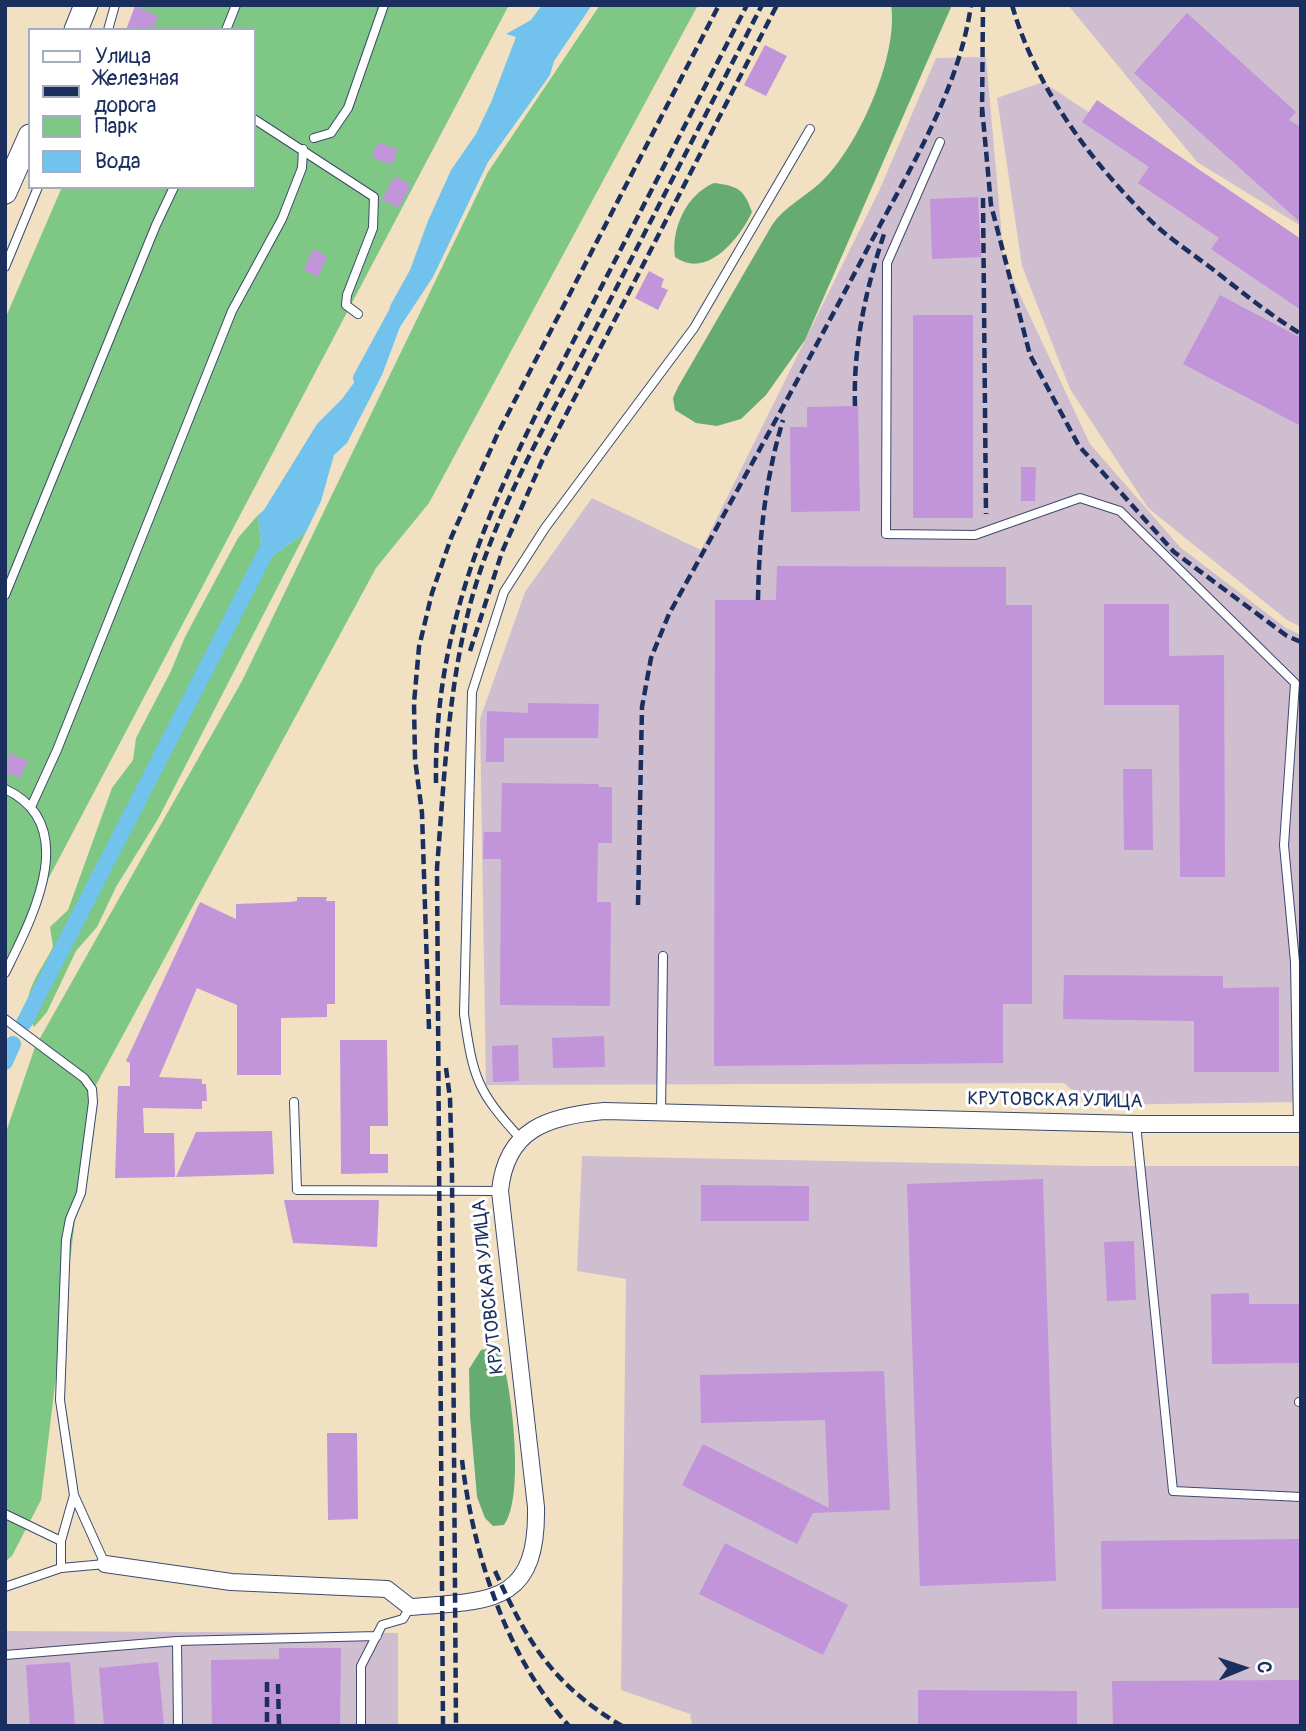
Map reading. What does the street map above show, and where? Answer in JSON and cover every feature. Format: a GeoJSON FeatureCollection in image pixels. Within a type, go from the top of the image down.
{"type":"FeatureCollection","features":[{"type":"Feature","properties":{"kind":"street"},"geometry":{"type":"LineString","coordinates":[[77,28],[86,5]]}},
{"type":"Feature","properties":{"kind":"street"},"geometry":{"type":"LineString","coordinates":[[5,192],[28,140]]}},
{"type":"Feature","properties":{"kind":"street","name":"КРУТОВСКАЯ УЛИЦА"},"geometry":{"type":"LineString","coordinates":[[410,1607],[480,1602],[505,1593],[522,1578],[531,1558],[537,1531],[536,1507],[499,1191],[502,1167],[520,1138],[548,1121],[573,1114],[661,1112],[1136,1124],[1299,1124]]}},
{"type":"Feature","properties":{"kind":"street"},"geometry":{"type":"LineString","coordinates":[[105,1564],[232,1582],[387,1589],[410,1607]]}},
{"type":"Feature","properties":{"kind":"lane"},"geometry":{"type":"LineString","coordinates":[[109,28],[115,5]]}},
{"type":"Feature","properties":{"kind":"lane"},"geometry":{"type":"LineString","coordinates":[[227,28],[236,5]]}},
{"type":"Feature","properties":{"kind":"lane"},"geometry":{"type":"LineString","coordinates":[[314,138],[331,132],[348,108],[384,5]]}},
{"type":"Feature","properties":{"kind":"lane"},"geometry":{"type":"LineString","coordinates":[[256,120],[374,197],[373,228],[347,295],[346,305],[358,314]]}},
{"type":"Feature","properties":{"kind":"lane"},"geometry":{"type":"LineString","coordinates":[[520,1138],[488,1102],[471,1066],[464,1014],[472,692],[504,592],[545,528],[694,328],[810,129]]}},
{"type":"Feature","properties":{"kind":"lane"},"geometry":{"type":"LineString","coordinates":[[940,142],[887,263],[887,534],[975,535],[1080,498],[1120,511],[1295,683],[1284,845],[1295,962],[1299,1124]]}},
{"type":"Feature","properties":{"kind":"lane"},"geometry":{"type":"LineString","coordinates":[[31,807],[57,750],[232,311],[282,219],[302,168],[303,149]]}},
{"type":"Feature","properties":{"kind":"lane"},"geometry":{"type":"LineString","coordinates":[[5,267],[37,189]]}},
{"type":"Feature","properties":{"kind":"lane"},"geometry":{"type":"LineString","coordinates":[[5,594],[173,189]]}},
{"type":"Feature","properties":{"kind":"lane"},"geometry":{"type":"LineString","coordinates":[[5,789],[23,797],[43,828],[46,869],[35,911],[5,973]]}},
{"type":"Feature","properties":{"kind":"lane"},"geometry":{"type":"LineString","coordinates":[[661,1112],[663,956]]}},
{"type":"Feature","properties":{"kind":"lane"},"geometry":{"type":"LineString","coordinates":[[5,1019],[84,1078],[92,1089],[93,1102],[81,1193],[70,1219],[66,1240],[60,1401],[74,1495],[105,1564],[61,1568],[5,1587]]}},
{"type":"Feature","properties":{"kind":"lane"},"geometry":{"type":"LineString","coordinates":[[295,1102],[297,1190],[499,1191]]}},
{"type":"Feature","properties":{"kind":"lane"},"geometry":{"type":"LineString","coordinates":[[1136,1124],[1173,1491],[1301,1497]]}},
{"type":"Feature","properties":{"kind":"lane"},"geometry":{"type":"LineString","coordinates":[[61,1568],[61,1541],[74,1495]]}},
{"type":"Feature","properties":{"kind":"lane"},"geometry":{"type":"LineString","coordinates":[[5,1514],[61,1541]]}},
{"type":"Feature","properties":{"kind":"lane"},"geometry":{"type":"LineString","coordinates":[[362,1726],[361,1666],[382,1625],[403,1619],[410,1607]]}},
{"type":"Feature","properties":{"kind":"lane"},"geometry":{"type":"LineString","coordinates":[[5,1655],[177,1641],[377,1636]]}},
{"type":"Feature","properties":{"kind":"lane"},"geometry":{"type":"LineString","coordinates":[[177,1641],[178,1726]]}},
{"type":"Feature","properties":{"kind":"shaded area"},"geometry":{"type":"Polygon","coordinates":[[[1068,5],[1301,5],[1301,226],[1197,162],[1068,5]]]}},
{"type":"Feature","properties":{"kind":"shaded area"},"geometry":{"type":"Polygon","coordinates":[[[986,57],[1004,261],[1090,444],[1180,547],[1286,628],[1301,635],[1301,1102],[1089,1105],[1064,1083],[486,1085],[480,719],[525,592],[592,498],[701,550],[879,191],[936,58],[986,57]]]}},
{"type":"Feature","properties":{"kind":"shaded area"},"geometry":{"type":"Polygon","coordinates":[[[1043,82],[1301,253],[1301,627],[1287,620],[1148,508],[1070,389],[1022,266],[997,98],[1043,82]]]}},
{"type":"Feature","properties":{"kind":"shaded area"},"geometry":{"type":"Polygon","coordinates":[[[582,1156],[1088,1166],[1301,1166],[1301,1726],[692,1726],[690,1714],[621,1690],[626,1279],[577,1271],[582,1156]]]}},
{"type":"Feature","properties":{"kind":"shaded area"},"geometry":{"type":"Polygon","coordinates":[[[5,1631],[398,1633],[398,1726],[5,1726],[5,1631]]]}},
{"type":"Feature","properties":{"kind":"green space"},"geometry":{"type":"Polygon","coordinates":[[[140,5],[509,5],[5,961],[5,319],[61,189],[256,189],[256,28],[130,28],[140,5]]]}},
{"type":"Feature","properties":{"kind":"green space"},"geometry":{"type":"Polygon","coordinates":[[[600,5],[698,5],[429,503],[376,568],[90,1096],[41,1500],[12,1556],[5,1562],[5,1135],[35,1047],[242,681],[488,172],[600,5]]]}},
{"type":"Feature","properties":{"kind":"green space"},"geometry":{"type":"Polygon","coordinates":[[[891,5],[952,5],[805,340],[766,395],[741,419],[717,426],[696,423],[675,410],[673,398],[678,387],[772,225],[835,167],[862,124],[873,100],[889,49],[891,5]]]}},
{"type":"Feature","properties":{"kind":"green space"},"geometry":{"type":"Polygon","coordinates":[[[714,183],[739,190],[752,212],[731,244],[721,253],[710,260],[687,263],[675,257],[678,224],[696,195],[714,183]]]}},
{"type":"Feature","properties":{"kind":"green space"},"geometry":{"type":"Polygon","coordinates":[[[258,515],[263,563],[306,532],[158,819],[116,887],[97,927],[76,951],[47,1012],[34,1027],[29,1016],[29,996],[53,947],[50,927],[68,910],[112,788],[133,760],[136,738],[171,671],[185,637],[238,538],[258,515]]]}},
{"type":"Feature","properties":{"kind":"green space"},"geometry":{"type":"Polygon","coordinates":[[[492,1348],[501,1354],[505,1370],[512,1416],[515,1468],[510,1511],[504,1525],[493,1526],[485,1518],[477,1497],[469,1369],[481,1350],[492,1348]]]}},
{"type":"Feature","properties":{"kind":"water"},"geometry":{"type":"Polygon","coordinates":[[[542,5],[592,5],[554,61],[550,75],[488,162],[433,277],[400,327],[382,375],[347,443],[334,455],[321,501],[306,532],[263,563],[258,515],[264,510],[317,424],[342,399],[378,350],[387,333],[390,306],[410,270],[451,170],[476,134],[492,100],[516,37],[506,34],[531,20],[542,5]]]}},
{"type":"Feature","properties":{"kind":"building"},"geometry":{"type":"Polygon","coordinates":[[[135,6],[158,16],[153,28],[127,28],[135,6]]]}},
{"type":"Feature","properties":{"kind":"building"},"geometry":{"type":"Polygon","coordinates":[[[1187,13],[1296,112],[1289,120],[1301,127],[1301,223],[1134,73],[1187,13]]]}},
{"type":"Feature","properties":{"kind":"building"},"geometry":{"type":"Polygon","coordinates":[[[765,45],[787,56],[766,96],[744,85],[765,45]]]}},
{"type":"Feature","properties":{"kind":"building"},"geometry":{"type":"Polygon","coordinates":[[[1097,100],[1301,239],[1301,310],[1211,249],[1219,238],[1138,183],[1149,167],[1082,122],[1097,100]]]}},
{"type":"Feature","properties":{"kind":"building"},"geometry":{"type":"Polygon","coordinates":[[[378,142],[398,150],[392,165],[372,157],[378,142]]]}},
{"type":"Feature","properties":{"kind":"building"},"geometry":{"type":"Polygon","coordinates":[[[395,176],[411,185],[399,208],[382,199],[395,176]]]}},
{"type":"Feature","properties":{"kind":"building"},"geometry":{"type":"Polygon","coordinates":[[[978,197],[981,257],[932,259],[930,199],[978,197]]]}},
{"type":"Feature","properties":{"kind":"building"},"geometry":{"type":"Polygon","coordinates":[[[313,249],[327,256],[318,277],[304,270],[313,249]]]}},
{"type":"Feature","properties":{"kind":"building"},"geometry":{"type":"Polygon","coordinates":[[[649,271],[664,279],[661,287],[668,290],[658,310],[635,298],[649,271]]]}},
{"type":"Feature","properties":{"kind":"building"},"geometry":{"type":"Polygon","coordinates":[[[1220,295],[1301,338],[1301,426],[1183,364],[1220,295]]]}},
{"type":"Feature","properties":{"kind":"building"},"geometry":{"type":"Polygon","coordinates":[[[913,315],[973,315],[973,518],[913,518],[913,315]]]}},
{"type":"Feature","properties":{"kind":"building"},"geometry":{"type":"Polygon","coordinates":[[[858,406],[860,511],[791,512],[790,427],[807,427],[807,407],[858,406]]]}},
{"type":"Feature","properties":{"kind":"building"},"geometry":{"type":"Polygon","coordinates":[[[1021,467],[1036,467],[1035,501],[1021,501],[1021,467]]]}},
{"type":"Feature","properties":{"kind":"building"},"geometry":{"type":"Polygon","coordinates":[[[777,566],[1006,567],[1006,605],[1032,605],[1032,1004],[1003,1004],[1003,1063],[714,1066],[715,600],[776,600],[777,566]]]}},
{"type":"Feature","properties":{"kind":"building"},"geometry":{"type":"Polygon","coordinates":[[[1104,604],[1169,604],[1169,656],[1224,655],[1225,877],[1180,877],[1179,705],[1104,705],[1104,604]]]}},
{"type":"Feature","properties":{"kind":"building"},"geometry":{"type":"Polygon","coordinates":[[[528,703],[599,704],[598,738],[504,738],[504,762],[486,762],[487,711],[528,713],[528,703]]]}},
{"type":"Feature","properties":{"kind":"building"},"geometry":{"type":"Polygon","coordinates":[[[10,753],[28,761],[20,778],[5,772],[10,753]]]}},
{"type":"Feature","properties":{"kind":"building"},"geometry":{"type":"Polygon","coordinates":[[[1123,769],[1152,769],[1153,850],[1124,850],[1123,769]]]}},
{"type":"Feature","properties":{"kind":"building"},"geometry":{"type":"Polygon","coordinates":[[[502,783],[599,784],[598,787],[612,787],[612,843],[598,843],[597,902],[611,902],[610,1006],[500,1005],[501,859],[483,859],[484,832],[501,832],[502,783]]]}},
{"type":"Feature","properties":{"kind":"building"},"geometry":{"type":"Polygon","coordinates":[[[297,897],[327,897],[326,901],[335,901],[335,1004],[327,1004],[327,1017],[281,1018],[281,1075],[237,1075],[237,1005],[197,988],[159,1077],[202,1079],[202,1084],[206,1084],[207,1101],[202,1101],[202,1109],[143,1108],[144,1133],[174,1133],[175,1177],[115,1178],[118,1086],[130,1086],[130,1063],[126,1061],[200,902],[236,919],[236,904],[289,902],[297,901],[297,897]]]}},
{"type":"Feature","properties":{"kind":"building"},"geometry":{"type":"Polygon","coordinates":[[[1064,975],[1223,976],[1223,988],[1279,987],[1279,1072],[1194,1072],[1194,1021],[1063,1019],[1064,975]]]}},
{"type":"Feature","properties":{"kind":"building"},"geometry":{"type":"Polygon","coordinates":[[[604,1036],[605,1067],[553,1068],[552,1038],[604,1036]]]}},
{"type":"Feature","properties":{"kind":"building"},"geometry":{"type":"Polygon","coordinates":[[[340,1040],[387,1040],[388,1126],[370,1126],[370,1154],[388,1154],[388,1173],[341,1174],[340,1040]]]}},
{"type":"Feature","properties":{"kind":"building"},"geometry":{"type":"Polygon","coordinates":[[[518,1045],[519,1081],[493,1082],[492,1046],[518,1045]]]}},
{"type":"Feature","properties":{"kind":"building"},"geometry":{"type":"Polygon","coordinates":[[[272,1131],[274,1174],[176,1177],[196,1132],[272,1131]]]}},
{"type":"Feature","properties":{"kind":"building"},"geometry":{"type":"Polygon","coordinates":[[[1043,1179],[1056,1581],[920,1586],[907,1184],[1043,1179]]]}},
{"type":"Feature","properties":{"kind":"building"},"geometry":{"type":"Polygon","coordinates":[[[701,1185],[809,1186],[809,1221],[701,1221],[701,1185]]]}},
{"type":"Feature","properties":{"kind":"building"},"geometry":{"type":"Polygon","coordinates":[[[284,1200],[379,1200],[377,1247],[293,1243],[284,1200]]]}},
{"type":"Feature","properties":{"kind":"building"},"geometry":{"type":"Polygon","coordinates":[[[1134,1241],[1136,1300],[1107,1301],[1104,1242],[1134,1241]]]}},
{"type":"Feature","properties":{"kind":"building"},"geometry":{"type":"Polygon","coordinates":[[[1249,1293],[1249,1304],[1301,1304],[1301,1363],[1212,1364],[1211,1294],[1249,1293]]]}},
{"type":"Feature","properties":{"kind":"building"},"geometry":{"type":"Polygon","coordinates":[[[884,1371],[890,1510],[813,1513],[797,1544],[682,1485],[703,1444],[829,1508],[825,1420],[701,1423],[700,1375],[884,1371]]]}},
{"type":"Feature","properties":{"kind":"building"},"geometry":{"type":"Polygon","coordinates":[[[327,1433],[357,1433],[358,1519],[328,1520],[327,1433]]]}},
{"type":"Feature","properties":{"kind":"building"},"geometry":{"type":"Polygon","coordinates":[[[1301,1539],[1301,1608],[1102,1609],[1101,1541],[1301,1539]]]}},
{"type":"Feature","properties":{"kind":"building"},"geometry":{"type":"Polygon","coordinates":[[[725,1543],[848,1605],[823,1655],[699,1594],[725,1543]]]}},
{"type":"Feature","properties":{"kind":"building"},"geometry":{"type":"Polygon","coordinates":[[[279,1648],[341,1648],[340,1726],[212,1726],[211,1660],[279,1659],[279,1648]]]}},
{"type":"Feature","properties":{"kind":"building"},"geometry":{"type":"Polygon","coordinates":[[[70,1662],[75,1726],[30,1726],[26,1665],[70,1662]]]}},
{"type":"Feature","properties":{"kind":"building"},"geometry":{"type":"Polygon","coordinates":[[[158,1662],[164,1726],[104,1726],[99,1668],[158,1662]]]}},
{"type":"Feature","properties":{"kind":"building"},"geometry":{"type":"Polygon","coordinates":[[[1301,1680],[1301,1726],[1113,1726],[1112,1681],[1301,1680]]]}},
{"type":"Feature","properties":{"kind":"building"},"geometry":{"type":"Polygon","coordinates":[[[918,1690],[1077,1691],[1077,1726],[918,1726],[918,1690]]]}},
{"type":"Feature","properties":{"kind":"waterway"},"geometry":{"type":"LineString","coordinates":[[361,378],[397,312]]}},
{"type":"Feature","properties":{"kind":"waterway"},"geometry":{"type":"LineString","coordinates":[[24,1023],[271,542]]}},
{"type":"Feature","properties":{"kind":"waterway"},"geometry":{"type":"LineString","coordinates":[[5,1062],[13,1044]]}},
{"type":"Feature","properties":{"kind":"railway"},"geometry":{"type":"LineString","coordinates":[[429,1029],[422,813],[415,759],[414,703],[419,647],[432,593],[451,538],[498,433],[719,5]]}},
{"type":"Feature","properties":{"kind":"railway"},"geometry":{"type":"LineString","coordinates":[[436,783],[439,716],[448,652],[463,591],[484,532],[535,417],[747,5]]}},
{"type":"Feature","properties":{"kind":"railway"},"geometry":{"type":"LineString","coordinates":[[443,1726],[437,868],[448,736],[463,637],[480,571],[521,472],[762,5]]}},
{"type":"Feature","properties":{"kind":"railway"},"geometry":{"type":"LineString","coordinates":[[470,651],[502,552],[542,461],[777,5]]}},
{"type":"Feature","properties":{"kind":"railway"},"geometry":{"type":"LineString","coordinates":[[638,905],[642,707],[651,658],[669,614],[931,129],[956,68],[971,5]]}},
{"type":"Feature","properties":{"kind":"railway"},"geometry":{"type":"LineString","coordinates":[[982,117],[983,5]]}},
{"type":"Feature","properties":{"kind":"railway"},"geometry":{"type":"LineString","coordinates":[[1012,5],[1035,65],[1066,120],[1126,195],[1164,232],[1257,304],[1301,334]]}},
{"type":"Feature","properties":{"kind":"railway"},"geometry":{"type":"LineString","coordinates":[[982,107],[991,205],[1030,355],[1079,446],[1174,552],[1287,636],[1301,642]]}},
{"type":"Feature","properties":{"kind":"railway"},"geometry":{"type":"LineString","coordinates":[[983,198],[986,514]]}},
{"type":"Feature","properties":{"kind":"railway"},"geometry":{"type":"LineString","coordinates":[[855,406],[856,361],[862,317],[885,231]]}},
{"type":"Feature","properties":{"kind":"railway"},"geometry":{"type":"LineString","coordinates":[[758,600],[764,509],[783,420]]}},
{"type":"Feature","properties":{"kind":"railway"},"geometry":{"type":"LineString","coordinates":[[446,1068],[450,1098],[452,1173],[456,1726]]}},
{"type":"Feature","properties":{"kind":"railway"},"geometry":{"type":"LineString","coordinates":[[462,1460],[474,1531],[496,1601],[527,1668],[546,1698],[569,1726]]}},
{"type":"Feature","properties":{"kind":"railway"},"geometry":{"type":"LineString","coordinates":[[495,1571],[519,1620],[545,1660],[577,1694],[622,1726]]}},
{"type":"Feature","properties":{"kind":"railway"},"geometry":{"type":"LineString","coordinates":[[267,1682],[267,1726]]}},
{"type":"Feature","properties":{"kind":"railway"},"geometry":{"type":"LineString","coordinates":[[278,1684],[279,1726]]}}]}
